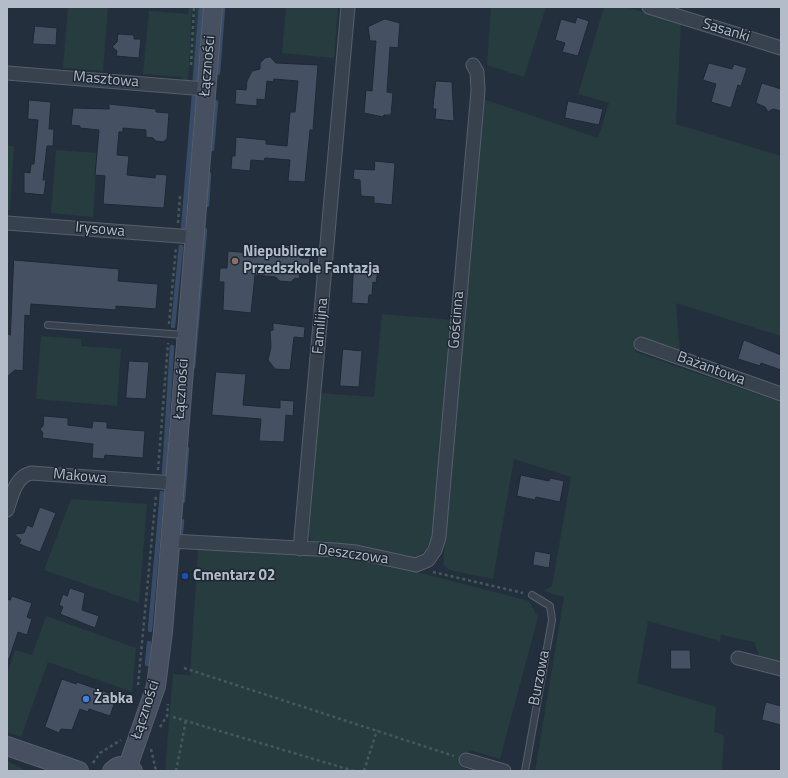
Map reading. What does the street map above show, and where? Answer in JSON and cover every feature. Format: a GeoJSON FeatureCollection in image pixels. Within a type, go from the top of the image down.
{"type":"FeatureCollection","features":[{"type":"Feature","properties":{"kind":"street","name":"Łączności"},"geometry":{"type":"LineString","coordinates":[[124,769],[156,686],[171,542],[175,483],[177,335],[185,237],[198,88],[213,7]]}},
{"type":"Feature","properties":{"kind":"street","name":"Familijna"},"geometry":{"type":"LineString","coordinates":[[300,548],[348,7]]}},
{"type":"Feature","properties":{"kind":"street","name":"Sasanki"},"geometry":{"type":"LineString","coordinates":[[649,7],[781,48]]}},
{"type":"Feature","properties":{"kind":"street","name":"Gościnna"},"geometry":{"type":"LineString","coordinates":[[416,565],[428,560],[435,550],[439,537],[478,91],[477,72],[473,65]]}},
{"type":"Feature","properties":{"kind":"street","name":"Masztowa"},"geometry":{"type":"LineString","coordinates":[[7,72],[198,88]]}},
{"type":"Feature","properties":{"kind":"street","name":"Irysowa"},"geometry":{"type":"LineString","coordinates":[[7,223],[185,237]]}},
{"type":"Feature","properties":{"kind":"street","name":"Bażantowa"},"geometry":{"type":"LineString","coordinates":[[641,344],[781,394]]}},
{"type":"Feature","properties":{"kind":"street","name":"Makowa"},"geometry":{"type":"LineString","coordinates":[[7,510],[17,482],[22,476],[30,473],[157,483],[175,483]]}},
{"type":"Feature","properties":{"kind":"street","name":"Deszczowa"},"geometry":{"type":"LineString","coordinates":[[171,542],[356,552],[416,565]]}},
{"type":"Feature","properties":{"kind":"street"},"geometry":{"type":"LineString","coordinates":[[738,658],[781,669]]}},
{"type":"Feature","properties":{"kind":"street"},"geometry":{"type":"LineString","coordinates":[[7,746],[80,770]]}},
{"type":"Feature","properties":{"kind":"street"},"geometry":{"type":"LineString","coordinates":[[466,760],[504,771]]}},
{"type":"Feature","properties":{"kind":"lane"},"geometry":{"type":"LineString","coordinates":[[48,325],[177,335]]}},
{"type":"Feature","properties":{"kind":"lane","name":"Burzowa"},"geometry":{"type":"LineString","coordinates":[[525,771],[552,620],[550,606],[532,595]]}},
{"type":"Feature","properties":{"kind":"path"},"geometry":{"type":"LineString","coordinates":[[194,7],[190,56],[198,88]]}},
{"type":"Feature","properties":{"kind":"path"},"geometry":{"type":"LineString","coordinates":[[138,686],[157,483],[177,335],[185,237],[181,191]]}},
{"type":"Feature","properties":{"kind":"path"},"geometry":{"type":"LineString","coordinates":[[416,565],[426,570],[532,595]]}},
{"type":"Feature","properties":{"kind":"path"},"geometry":{"type":"LineString","coordinates":[[184,668],[466,760]]}},
{"type":"Feature","properties":{"kind":"path"},"geometry":{"type":"LineString","coordinates":[[172,718],[186,720],[354,771]]}},
{"type":"Feature","properties":{"kind":"path"},"geometry":{"type":"LineString","coordinates":[[176,771],[186,720]]}},
{"type":"Feature","properties":{"kind":"path"},"geometry":{"type":"LineString","coordinates":[[364,771],[377,730]]}},
{"type":"Feature","properties":{"kind":"path"},"geometry":{"type":"LineString","coordinates":[[80,770],[100,753],[123,738]]}},
{"type":"Feature","properties":{"kind":"path"},"geometry":{"type":"LineString","coordinates":[[150,746],[156,771]]}},
{"type":"Feature","properties":{"kind":"green space"},"geometry":{"type":"Polygon","coordinates":[[[68,7],[108,8],[103,71],[63,68],[68,7]]]}},
{"type":"Feature","properties":{"kind":"green space"},"geometry":{"type":"Polygon","coordinates":[[[189,7],[192,7],[188,82],[183,81],[182,77],[143,74],[149,11],[188,14],[189,7]]]}},
{"type":"Feature","properties":{"kind":"green space"},"geometry":{"type":"Polygon","coordinates":[[[196,7],[206,7],[199,81],[192,82],[196,7]]]}},
{"type":"Feature","properties":{"kind":"green space"},"geometry":{"type":"Polygon","coordinates":[[[286,7],[338,7],[334,58],[282,53],[286,7]]]}},
{"type":"Feature","properties":{"kind":"green space"},"geometry":{"type":"Polygon","coordinates":[[[491,7],[546,7],[524,77],[487,65],[491,7]]]}},
{"type":"Feature","properties":{"kind":"green space"},"geometry":{"type":"Polygon","coordinates":[[[604,7],[626,7],[681,24],[676,124],[781,156],[781,336],[676,303],[680,353],[637,345],[635,352],[781,402],[781,663],[760,658],[754,642],[721,635],[720,641],[648,621],[637,683],[716,707],[714,732],[724,735],[722,771],[535,771],[564,597],[544,591],[552,586],[571,477],[514,459],[493,579],[449,570],[443,564],[483,99],[598,138],[609,103],[578,94],[604,7]]]}},
{"type":"Feature","properties":{"kind":"green space"},"geometry":{"type":"Polygon","coordinates":[[[7,146],[14,146],[10,210],[7,209],[7,146]]]}},
{"type":"Feature","properties":{"kind":"green space"},"geometry":{"type":"Polygon","coordinates":[[[56,150],[97,153],[93,217],[51,213],[56,150]]]}},
{"type":"Feature","properties":{"kind":"green space"},"geometry":{"type":"Polygon","coordinates":[[[382,314],[452,320],[433,537],[425,551],[413,559],[312,544],[309,536],[320,393],[374,397],[382,314]]]}},
{"type":"Feature","properties":{"kind":"green space"},"geometry":{"type":"Polygon","coordinates":[[[41,336],[81,339],[81,346],[121,349],[117,406],[36,399],[41,336]]]}},
{"type":"Feature","properties":{"kind":"green space"},"geometry":{"type":"Polygon","coordinates":[[[71,499],[147,504],[139,603],[44,570],[71,499]]]}},
{"type":"Feature","properties":{"kind":"green space"},"geometry":{"type":"Polygon","coordinates":[[[198,550],[359,557],[529,601],[538,617],[500,759],[469,750],[463,768],[473,771],[165,771],[173,674],[190,675],[198,550]]]}},
{"type":"Feature","properties":{"kind":"green space"},"geometry":{"type":"Polygon","coordinates":[[[46,616],[136,648],[132,692],[48,662],[21,737],[7,732],[7,674],[15,650],[32,655],[46,616]]]}},
{"type":"Feature","properties":{"kind":"green space"},"geometry":{"type":"Polygon","coordinates":[[[7,761],[27,771],[7,771],[7,761]]]}},
{"type":"Feature","properties":{"kind":"building"},"geometry":{"type":"Polygon","coordinates":[[[577,17],[589,21],[578,56],[562,52],[565,43],[555,40],[561,19],[575,23],[577,17]]]}},
{"type":"Feature","properties":{"kind":"building"},"geometry":{"type":"Polygon","coordinates":[[[385,19],[400,23],[398,48],[390,47],[387,92],[393,93],[391,115],[384,115],[383,117],[364,113],[366,90],[372,91],[376,41],[370,41],[368,27],[385,19]]]}},
{"type":"Feature","properties":{"kind":"building"},"geometry":{"type":"Polygon","coordinates":[[[35,26],[57,28],[56,45],[33,44],[35,26]]]}},
{"type":"Feature","properties":{"kind":"building"},"geometry":{"type":"Polygon","coordinates":[[[118,34],[134,35],[134,39],[141,39],[139,58],[116,56],[117,51],[112,47],[117,42],[118,34]]]}},
{"type":"Feature","properties":{"kind":"building"},"geometry":{"type":"Polygon","coordinates":[[[270,57],[276,63],[318,65],[313,130],[310,130],[305,182],[288,181],[290,160],[265,158],[264,161],[251,160],[250,171],[231,169],[232,156],[235,156],[236,137],[266,140],[266,144],[287,146],[290,112],[295,112],[298,81],[274,79],[273,82],[267,81],[265,100],[257,99],[257,106],[235,104],[236,89],[246,90],[247,81],[252,71],[260,69],[260,63],[265,58],[270,57]]]}},
{"type":"Feature","properties":{"kind":"building"},"geometry":{"type":"Polygon","coordinates":[[[709,63],[732,69],[734,64],[747,68],[741,86],[738,85],[731,108],[711,102],[716,84],[703,80],[709,63]]]}},
{"type":"Feature","properties":{"kind":"building"},"geometry":{"type":"Polygon","coordinates":[[[436,81],[452,82],[454,121],[435,119],[436,109],[433,109],[436,81]]]}},
{"type":"Feature","properties":{"kind":"building"},"geometry":{"type":"Polygon","coordinates":[[[762,83],[781,89],[781,111],[773,109],[768,112],[765,107],[756,103],[762,83]]]}},
{"type":"Feature","properties":{"kind":"building"},"geometry":{"type":"Polygon","coordinates":[[[29,100],[51,102],[49,129],[54,129],[53,146],[47,146],[43,180],[46,180],[44,195],[24,193],[24,172],[30,173],[31,164],[34,164],[38,120],[28,119],[29,100]]]}},
{"type":"Feature","properties":{"kind":"building"},"geometry":{"type":"Polygon","coordinates":[[[568,101],[603,109],[599,125],[565,118],[568,101]]]}},
{"type":"Feature","properties":{"kind":"building"},"geometry":{"type":"Polygon","coordinates":[[[109,104],[156,109],[156,112],[169,113],[167,139],[163,142],[156,141],[153,138],[146,137],[146,130],[123,128],[123,132],[119,132],[117,155],[129,156],[127,175],[155,178],[156,174],[167,175],[164,208],[103,204],[105,176],[95,175],[99,130],[80,128],[80,126],[71,125],[73,108],[109,109],[109,104]]]}},
{"type":"Feature","properties":{"kind":"building"},"geometry":{"type":"Polygon","coordinates":[[[375,161],[395,163],[392,205],[374,203],[374,197],[361,196],[360,180],[353,179],[354,169],[374,170],[375,161]]]}},
{"type":"Feature","properties":{"kind":"building"},"geometry":{"type":"Polygon","coordinates":[[[282,245],[294,246],[298,251],[302,251],[301,258],[310,258],[309,273],[300,272],[299,279],[295,278],[291,282],[279,281],[276,277],[255,275],[251,313],[223,310],[224,282],[219,282],[220,268],[227,268],[228,251],[273,255],[274,249],[278,249],[282,245]]]}},
{"type":"Feature","properties":{"kind":"building"},"geometry":{"type":"Polygon","coordinates":[[[14,260],[119,269],[118,281],[158,284],[156,309],[116,306],[116,310],[31,304],[30,316],[25,315],[23,371],[15,370],[7,377],[7,334],[10,335],[14,260]]]}},
{"type":"Feature","properties":{"kind":"building"},"geometry":{"type":"Polygon","coordinates":[[[354,263],[366,264],[366,267],[378,268],[376,283],[373,282],[372,295],[369,295],[368,304],[352,303],[354,263]]]}},
{"type":"Feature","properties":{"kind":"building"},"geometry":{"type":"Polygon","coordinates":[[[273,323],[305,327],[304,338],[294,337],[290,370],[275,369],[268,360],[271,347],[270,331],[273,330],[273,323]]]}},
{"type":"Feature","properties":{"kind":"building"},"geometry":{"type":"Polygon","coordinates":[[[744,340],[781,355],[781,370],[761,363],[760,366],[738,359],[744,340]]]}},
{"type":"Feature","properties":{"kind":"building"},"geometry":{"type":"Polygon","coordinates":[[[343,349],[362,351],[359,387],[340,386],[343,349]]]}},
{"type":"Feature","properties":{"kind":"building"},"geometry":{"type":"Polygon","coordinates":[[[129,361],[149,362],[146,399],[126,398],[129,361]]]}},
{"type":"Feature","properties":{"kind":"building"},"geometry":{"type":"Polygon","coordinates":[[[216,372],[246,374],[243,405],[280,408],[280,400],[294,401],[293,416],[286,415],[284,442],[259,441],[261,419],[212,415],[216,372]]]}},
{"type":"Feature","properties":{"kind":"building"},"geometry":{"type":"Polygon","coordinates":[[[44,416],[68,418],[68,425],[92,428],[93,421],[107,422],[107,428],[145,431],[143,458],[105,455],[104,459],[92,458],[93,444],[42,438],[43,433],[40,429],[43,426],[44,416]]]}},
{"type":"Feature","properties":{"kind":"building"},"geometry":{"type":"Polygon","coordinates":[[[521,475],[549,481],[550,478],[564,481],[560,502],[536,497],[535,500],[517,496],[521,475]]]}},
{"type":"Feature","properties":{"kind":"building"},"geometry":{"type":"Polygon","coordinates":[[[40,507],[56,513],[40,552],[19,544],[21,540],[14,534],[24,533],[27,525],[32,527],[40,507]]]}},
{"type":"Feature","properties":{"kind":"building"},"geometry":{"type":"Polygon","coordinates":[[[535,551],[551,554],[549,568],[533,565],[535,551]]]}},
{"type":"Feature","properties":{"kind":"building"},"geometry":{"type":"Polygon","coordinates":[[[70,588],[85,593],[82,610],[99,616],[95,628],[60,614],[63,607],[59,605],[63,594],[67,596],[70,588]]]}},
{"type":"Feature","properties":{"kind":"building"},"geometry":{"type":"Polygon","coordinates":[[[12,596],[32,603],[27,617],[32,619],[27,635],[18,632],[9,659],[7,659],[7,599],[10,600],[12,596]]]}},
{"type":"Feature","properties":{"kind":"building"},"geometry":{"type":"Polygon","coordinates":[[[671,650],[690,650],[691,669],[671,669],[671,650]]]}},
{"type":"Feature","properties":{"kind":"building"},"geometry":{"type":"Polygon","coordinates":[[[62,679],[76,684],[77,682],[117,696],[110,716],[89,709],[88,712],[80,709],[72,730],[61,729],[59,733],[45,727],[62,679]]]}},
{"type":"Feature","properties":{"kind":"building"},"geometry":{"type":"Polygon","coordinates":[[[766,702],[781,706],[781,725],[762,720],[766,702]]]}},
{"type":"Feature","properties":{"kind":"waterway"},"geometry":{"type":"LineString","coordinates":[[195,81],[201,7]]}},
{"type":"Feature","properties":{"kind":"waterway"},"geometry":{"type":"LineString","coordinates":[[218,73],[223,8]]}},
{"type":"Feature","properties":{"kind":"waterway"},"geometry":{"type":"LineString","coordinates":[[183,230],[194,95]]}},
{"type":"Feature","properties":{"kind":"waterway"},"geometry":{"type":"LineString","coordinates":[[212,149],[216,102]]}},
{"type":"Feature","properties":{"kind":"waterway"},"geometry":{"type":"LineString","coordinates":[[207,205],[209,174]]}},
{"type":"Feature","properties":{"kind":"waterway"},"geometry":{"type":"LineString","coordinates":[[193,367],[205,230]]}},
{"type":"Feature","properties":{"kind":"waterway"},"geometry":{"type":"LineString","coordinates":[[173,326],[181,247]]}},
{"type":"Feature","properties":{"kind":"waterway"},"geometry":{"type":"LineString","coordinates":[[164,475],[172,347]]}},
{"type":"Feature","properties":{"kind":"waterway"},"geometry":{"type":"LineString","coordinates":[[183,501],[187,449]]}},
{"type":"Feature","properties":{"kind":"waterway"},"geometry":{"type":"LineString","coordinates":[[150,630],[162,493]]}},
{"type":"Feature","properties":{"kind":"waterway"},"geometry":{"type":"LineString","coordinates":[[181,532],[182,521]]}},
{"type":"Feature","properties":{"kind":"waterway"},"geometry":{"type":"LineString","coordinates":[[147,664],[149,643]]}},
{"type":"Feature","properties":{"kind":"place","name":"Niepubliczne Przedszkole Fantazja"},"geometry":{"type":"Point","coordinates":[235,261]}},
{"type":"Feature","properties":{"kind":"place","name":"Cmentarz 02"},"geometry":{"type":"Point","coordinates":[185,576]}},
{"type":"Feature","properties":{"kind":"place","name":"Żabka"},"geometry":{"type":"Point","coordinates":[86,699]}}]}
